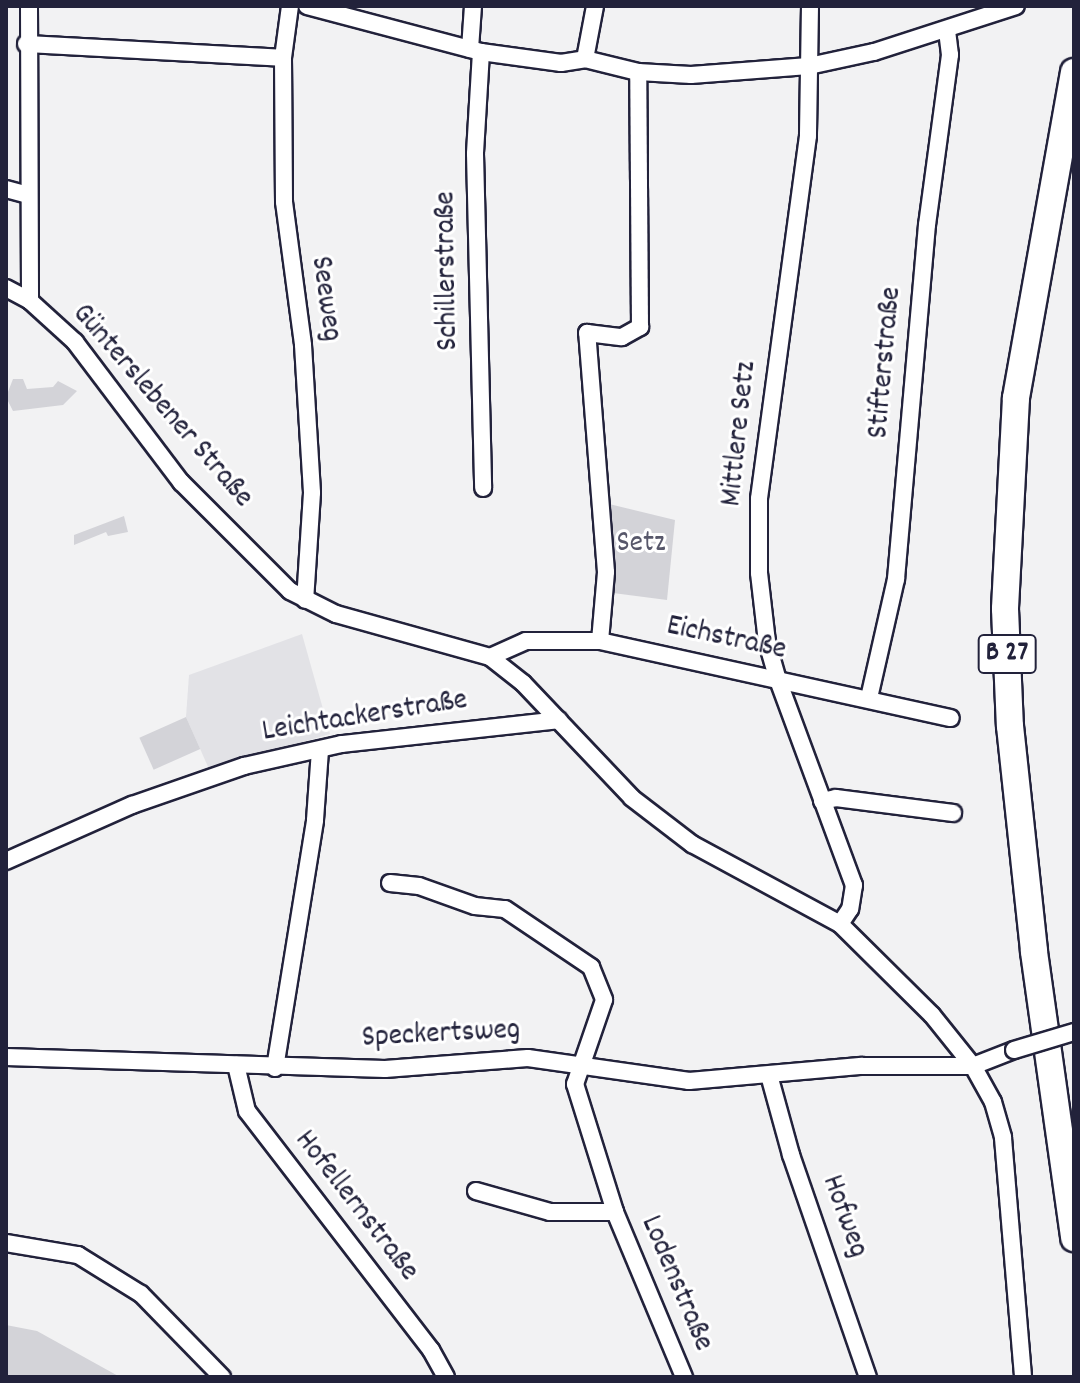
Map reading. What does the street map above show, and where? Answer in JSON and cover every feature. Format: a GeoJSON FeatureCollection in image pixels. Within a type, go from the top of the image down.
{"type":"FeatureCollection","features":[{"type":"Feature","properties":{"kind":"main road","name":"B 27"},"geometry":{"type":"LineString","coordinates":[[1074,72],[1016,398],[1005,609],[1010,726],[1034,952],[1074,1238]]}},
{"type":"Feature","properties":{"kind":"street"},"geometry":{"type":"LineString","coordinates":[[29,6],[26,44],[30,301]]}},
{"type":"Feature","properties":{"kind":"street","name":"Seeweg"},"geometry":{"type":"LineString","coordinates":[[290,6],[283,58],[284,202],[303,345],[312,493],[305,600]]}},
{"type":"Feature","properties":{"kind":"street"},"geometry":{"type":"LineString","coordinates":[[307,6],[476,51],[561,63],[585,59],[638,72],[691,75],[809,66],[947,31],[1016,6]]}},
{"type":"Feature","properties":{"kind":"street","name":"Schillerstraße"},"geometry":{"type":"LineString","coordinates":[[473,6],[483,488]]}},
{"type":"Feature","properties":{"kind":"street"},"geometry":{"type":"LineString","coordinates":[[585,59],[595,6]]}},
{"type":"Feature","properties":{"kind":"street","name":"Mittlere Setz"},"geometry":{"type":"LineString","coordinates":[[810,6],[806,158],[759,499],[759,573],[767,642],[778,680],[854,885],[850,909],[840,924]]}},
{"type":"Feature","properties":{"kind":"street","name":"Stifterstraße"},"geometry":{"type":"LineString","coordinates":[[869,698],[896,579],[927,225],[950,55],[947,31]]}},
{"type":"Feature","properties":{"kind":"street"},"geometry":{"type":"LineString","coordinates":[[26,44],[283,58]]}},
{"type":"Feature","properties":{"kind":"street"},"geometry":{"type":"LineString","coordinates":[[600,641],[606,572],[587,333],[622,337],[640,327],[638,72]]}},
{"type":"Feature","properties":{"kind":"street"},"geometry":{"type":"LineString","coordinates":[[6,189],[28,195]]}},
{"type":"Feature","properties":{"kind":"street","name":"Günterslebener Straße"},"geometry":{"type":"LineString","coordinates":[[6,288],[30,301],[75,342],[181,482],[305,600],[490,657],[559,720],[632,798],[692,844],[840,924],[932,1015],[973,1066],[993,1102],[1003,1138],[1023,1377]]}},
{"type":"Feature","properties":{"kind":"street","name":"Eichstraße"},"geometry":{"type":"LineString","coordinates":[[490,657],[526,641],[600,641],[951,718]]}},
{"type":"Feature","properties":{"kind":"street","name":"Leichtackerstraße"},"geometry":{"type":"LineString","coordinates":[[6,861],[171,792],[244,766],[320,750],[559,720]]}},
{"type":"Feature","properties":{"kind":"street"},"geometry":{"type":"LineString","coordinates":[[275,1068],[315,820],[320,750]]}},
{"type":"Feature","properties":{"kind":"street"},"geometry":{"type":"LineString","coordinates":[[822,801],[836,798],[953,813]]}},
{"type":"Feature","properties":{"kind":"street"},"geometry":{"type":"LineString","coordinates":[[390,883],[419,886],[475,906],[505,909],[591,967],[604,1000],[580,1068]]}},
{"type":"Feature","properties":{"kind":"street"},"geometry":{"type":"LineString","coordinates":[[973,1066],[1074,1032]]}},
{"type":"Feature","properties":{"kind":"street","name":"Speckertsweg"},"geometry":{"type":"LineString","coordinates":[[6,1057],[275,1068],[385,1069],[528,1058],[674,1081],[862,1066],[973,1066]]}},
{"type":"Feature","properties":{"kind":"street","name":"Hofellernstraße"},"geometry":{"type":"LineString","coordinates":[[236,1065],[247,1111],[431,1350],[446,1377]]}},
{"type":"Feature","properties":{"kind":"street","name":"Lodenstraße"},"geometry":{"type":"LineString","coordinates":[[580,1068],[575,1084],[615,1212],[684,1377]]}},
{"type":"Feature","properties":{"kind":"street","name":"Hofweg"},"geometry":{"type":"LineString","coordinates":[[769,1075],[791,1155],[868,1377]]}},
{"type":"Feature","properties":{"kind":"street","name":"Lodenstraße"},"geometry":{"type":"LineString","coordinates":[[476,1191],[550,1212],[615,1212]]}},
{"type":"Feature","properties":{"kind":"street"},"geometry":{"type":"LineString","coordinates":[[6,1243],[78,1255],[141,1294],[222,1377]]}},
{"type":"Feature","properties":{"kind":"shaded area"},"geometry":{"type":"Polygon","coordinates":[[[302,634],[330,734],[209,769],[186,717],[189,675],[302,634]]]}},
{"type":"Feature","properties":{"kind":"green space"},"geometry":{"type":"Polygon","coordinates":[[[13,379],[23,379],[27,389],[53,387],[58,381],[77,391],[63,405],[13,411],[6,397],[13,379]]]}},
{"type":"Feature","properties":{"kind":"green space","name":"Setz"},"geometry":{"type":"Polygon","coordinates":[[[605,503],[675,520],[667,600],[613,593],[605,503]]]}},
{"type":"Feature","properties":{"kind":"green space"},"geometry":{"type":"Polygon","coordinates":[[[124,516],[128,532],[108,536],[106,532],[74,545],[74,535],[124,516]]]}},
{"type":"Feature","properties":{"kind":"green space"},"geometry":{"type":"Polygon","coordinates":[[[186,717],[200,749],[154,770],[139,738],[186,717]]]}},
{"type":"Feature","properties":{"kind":"green space"},"geometry":{"type":"Polygon","coordinates":[[[6,1325],[37,1331],[120,1377],[6,1377],[6,1325]]]}}]}
